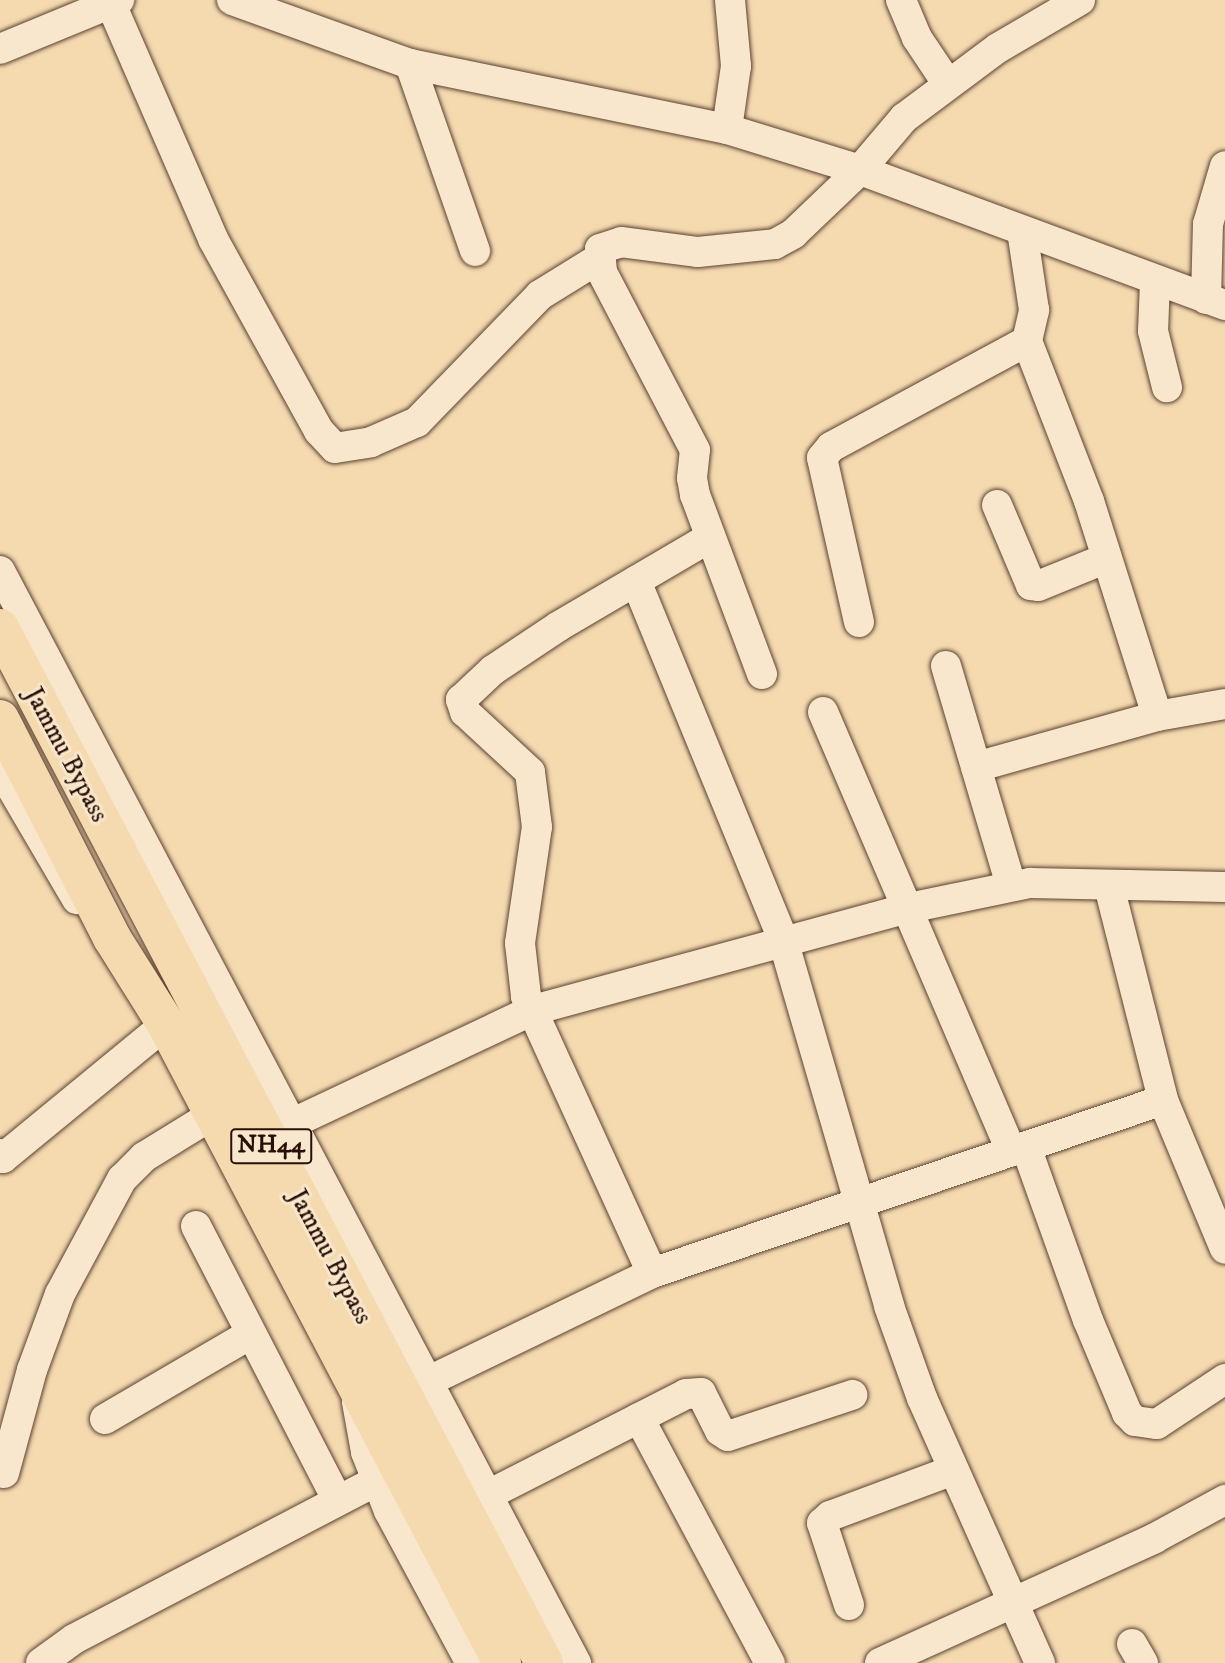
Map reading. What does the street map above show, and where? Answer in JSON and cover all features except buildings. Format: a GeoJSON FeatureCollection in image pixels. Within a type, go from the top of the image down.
{"type":"FeatureCollection","features":[{"type":"Feature","properties":{"kind":"highway","name":"Jammu Bypass"},"geometry":{"type":"LineString","coordinates":[[0,628],[544,1663]]}},
{"type":"Feature","properties":{"kind":"highway","name":"Jammu Bypass"},"geometry":{"type":"LineString","coordinates":[[0,719],[112,938],[166,1024],[354,1388],[387,1475],[502,1663]]}},
{"type":"Feature","properties":{"kind":"street"},"geometry":{"type":"LineString","coordinates":[[232,0],[410,64],[727,129],[860,170],[1155,282],[1216,302],[1208,224],[1225,166]]}},
{"type":"Feature","properties":{"kind":"street"},"geometry":{"type":"LineString","coordinates":[[727,129],[736,66],[730,0]]}},
{"type":"Feature","properties":{"kind":"street"},"geometry":{"type":"LineString","coordinates":[[901,0],[916,38],[947,83]]}},
{"type":"Feature","properties":{"kind":"street"},"geometry":{"type":"LineString","coordinates":[[762,674],[709,538],[692,484],[695,450],[598,259],[600,250],[621,242],[698,252],[775,244],[793,234],[860,170],[904,118],[947,83],[1080,0]]}},
{"type":"Feature","properties":{"kind":"street"},"geometry":{"type":"LineString","coordinates":[[0,49],[115,2],[213,239],[320,431],[335,448],[371,442],[417,422],[540,295],[598,259]]}},
{"type":"Feature","properties":{"kind":"street"},"geometry":{"type":"LineString","coordinates":[[410,64],[475,251]]}},
{"type":"Feature","properties":{"kind":"street"},"geometry":{"type":"LineString","coordinates":[[1023,231],[1034,310],[1027,341],[1107,558],[1157,716]]}},
{"type":"Feature","properties":{"kind":"street"},"geometry":{"type":"LineString","coordinates":[[1155,282],[1153,331],[1167,387]]}},
{"type":"Feature","properties":{"kind":"street"},"geometry":{"type":"LineString","coordinates":[[859,622],[822,458],[831,447],[1027,341]]}},
{"type":"Feature","properties":{"kind":"street"},"geometry":{"type":"LineString","coordinates":[[997,505],[1031,585],[1038,586],[1107,558]]}},
{"type":"Feature","properties":{"kind":"street"},"geometry":{"type":"LineString","coordinates":[[652,1273],[533,1010],[520,970],[537,827],[530,772],[465,712],[461,700],[526,648],[709,538]]}},
{"type":"Feature","properties":{"kind":"street"},"geometry":{"type":"LineString","coordinates":[[0,571],[576,1663]]}},
{"type":"Feature","properties":{"kind":"street"},"geometry":{"type":"LineString","coordinates":[[636,581],[783,940],[890,1306],[951,1471],[1040,1663]]}},
{"type":"Feature","properties":{"kind":"street"},"geometry":{"type":"LineString","coordinates":[[946,666],[1011,885]]}},
{"type":"Feature","properties":{"kind":"street"},"geometry":{"type":"LineString","coordinates":[[976,767],[1157,716],[1225,704]]}},
{"type":"Feature","properties":{"kind":"street"},"geometry":{"type":"LineString","coordinates":[[823,712],[904,909],[1019,1149],[1127,1413],[1135,1421],[1157,1424],[1225,1379]]}},
{"type":"Feature","properties":{"kind":"street"},"geometry":{"type":"LineString","coordinates":[[0,768],[67,888],[112,938]]}},
{"type":"Feature","properties":{"kind":"street"},"geometry":{"type":"LineString","coordinates":[[293,1123],[533,1010],[904,909],[1011,885],[1225,887]]}},
{"type":"Feature","properties":{"kind":"street"},"geometry":{"type":"LineString","coordinates":[[1109,886],[1163,1100],[1225,1249]]}},
{"type":"Feature","properties":{"kind":"street"},"geometry":{"type":"LineString","coordinates":[[1,1158],[166,1024]]}},
{"type":"Feature","properties":{"kind":"street"},"geometry":{"type":"LineString","coordinates":[[429,1381],[652,1273],[1163,1100]]}},
{"type":"Feature","properties":{"kind":"street"},"geometry":{"type":"LineString","coordinates":[[4,1473],[32,1370],[60,1294],[122,1179],[144,1157],[212,1115]]}},
{"type":"Feature","properties":{"kind":"street"},"geometry":{"type":"LineString","coordinates":[[196,1226],[232,1290],[249,1335],[338,1502]]}},
{"type":"Feature","properties":{"kind":"street"},"geometry":{"type":"LineString","coordinates":[[105,1419],[249,1335]]}},
{"type":"Feature","properties":{"kind":"street"},"geometry":{"type":"LineString","coordinates":[[488,1495],[695,1391],[705,1397],[720,1431],[728,1436],[852,1395]]}},
{"type":"Feature","properties":{"kind":"street"},"geometry":{"type":"LineString","coordinates":[[639,1418],[770,1663]]}},
{"type":"Feature","properties":{"kind":"street"},"geometry":{"type":"LineString","coordinates":[[849,1605],[822,1523],[830,1516],[951,1471]]}},
{"type":"Feature","properties":{"kind":"street"},"geometry":{"type":"LineString","coordinates":[[41,1663],[74,1639],[387,1475],[471,1663]]}},
{"type":"Feature","properties":{"kind":"street"},"geometry":{"type":"LineString","coordinates":[[880,1663],[1014,1605],[1225,1500]]}}]}
